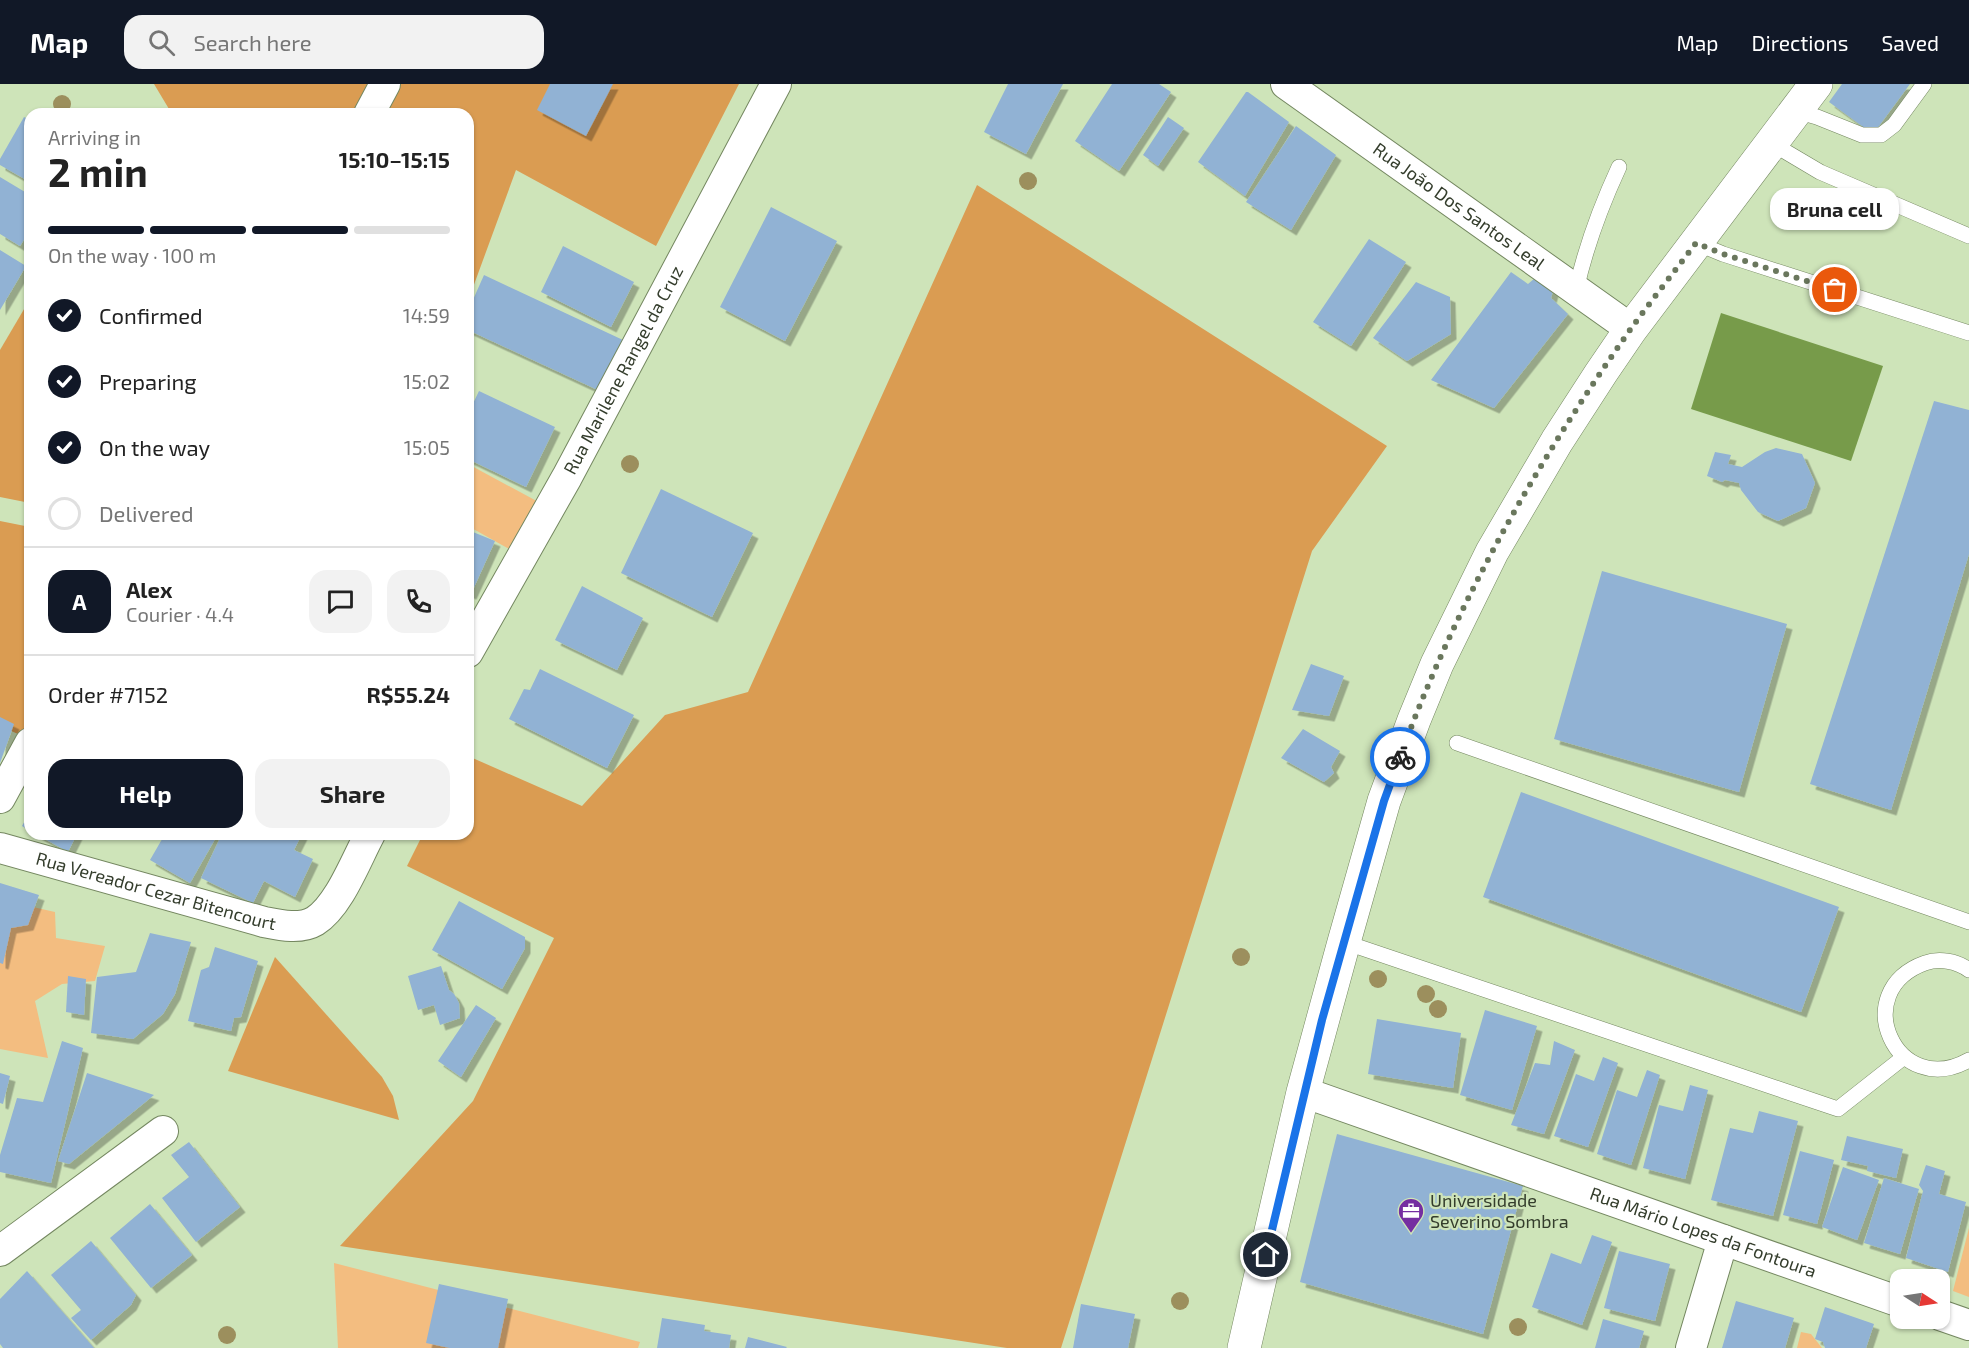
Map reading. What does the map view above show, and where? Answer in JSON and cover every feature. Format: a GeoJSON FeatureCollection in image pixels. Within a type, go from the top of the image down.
{"type":"FeatureCollection","features":[{"type":"Feature","properties":{"kind":"main road"},"geometry":{"type":"LineString","coordinates":[[1244,1348],[1304,1092],[1344,942],[1384,801],[1437,664],[1482,571],[1557,441],[1631,329],[1816,84]]}},
{"type":"Feature","properties":{"kind":"street"},"geometry":{"type":"LineString","coordinates":[[372,108],[385,84]]}},
{"type":"Feature","properties":{"kind":"street","name":"Rua Marilene Rangel da Cruz"},"geometry":{"type":"LineString","coordinates":[[474,641],[567,477],[776,84]]}},
{"type":"Feature","properties":{"kind":"street","name":"Rua João Dos Santos Leal"},"geometry":{"type":"LineString","coordinates":[[1286,84],[1631,329]]}},
{"type":"Feature","properties":{"kind":"street"},"geometry":{"type":"LineString","coordinates":[[0,798],[24,753]]}},
{"type":"Feature","properties":{"kind":"street","name":"Rua Vereador Cezar Bitencourt"},"geometry":{"type":"LineString","coordinates":[[0,848],[289,927],[313,922],[329,909],[367,840]]}},
{"type":"Feature","properties":{"kind":"street","name":"Rua Mário Lopes da Fontoura"},"geometry":{"type":"LineString","coordinates":[[1304,1092],[1890,1298]]}},
{"type":"Feature","properties":{"kind":"street"},"geometry":{"type":"LineString","coordinates":[[0,1251],[163,1131]]}},
{"type":"Feature","properties":{"kind":"street"},"geometry":{"type":"LineString","coordinates":[[1691,1348],[1723,1240]]}},
{"type":"Feature","properties":{"kind":"street"},"geometry":{"type":"LineString","coordinates":[[1950,1319],[1969,1326]]}},
{"type":"Feature","properties":{"kind":"lane"},"geometry":{"type":"LineString","coordinates":[[1796,111],[1862,135],[1881,135],[1894,125],[1924,84]]}},
{"type":"Feature","properties":{"kind":"lane"},"geometry":{"type":"LineString","coordinates":[[1771,143],[1820,172],[1969,236]]}},
{"type":"Feature","properties":{"kind":"lane"},"geometry":{"type":"LineString","coordinates":[[1576,290],[1585,250],[1598,211],[1618,167]]}},
{"type":"Feature","properties":{"kind":"lane"},"geometry":{"type":"LineString","coordinates":[[1696,243],[1723,254],[1969,333]]}},
{"type":"Feature","properties":{"kind":"lane"},"geometry":{"type":"LineString","coordinates":[[1457,743],[1969,922]]}},
{"type":"Feature","properties":{"kind":"lane"},"geometry":{"type":"LineString","coordinates":[[1344,942],[1838,1109],[1904,1057]]}},
{"type":"Feature","properties":{"kind":"lane"},"geometry":{"type":"LineString","coordinates":[[1969,970],[1964,966],[1947,961],[1930,961],[1913,967],[1899,978],[1890,993],[1885,1010],[1886,1027],[1893,1043],[1904,1057],[1919,1066],[1937,1070],[1955,1067],[1969,1060]]}},
{"type":"Feature","properties":{"kind":"shaded area"},"geometry":{"type":"Polygon","coordinates":[[[154,84],[739,84],[656,246],[516,170],[474,285],[474,108],[168,108],[154,84]]]}},
{"type":"Feature","properties":{"kind":"shaded area"},"geometry":{"type":"Polygon","coordinates":[[[977,185],[1387,446],[1312,551],[1061,1348],[1007,1348],[340,1246],[473,1101],[554,938],[407,866],[420,840],[474,840],[474,759],[582,806],[665,715],[748,692],[977,185]]]}},
{"type":"Feature","properties":{"kind":"shaded area"},"geometry":{"type":"Polygon","coordinates":[[[24,309],[24,502],[0,497],[0,350],[24,309]]]}},
{"type":"Feature","properties":{"kind":"shaded area"},"geometry":{"type":"Polygon","coordinates":[[[1721,313],[1883,366],[1851,461],[1691,409],[1721,313]]]}},
{"type":"Feature","properties":{"kind":"shaded area"},"geometry":{"type":"Polygon","coordinates":[[[474,467],[544,505],[518,554],[474,529],[474,467]]]}},
{"type":"Feature","properties":{"kind":"shaded area"},"geometry":{"type":"Polygon","coordinates":[[[0,521],[24,526],[24,737],[0,726],[0,521]]]}},
{"type":"Feature","properties":{"kind":"shaded area"},"geometry":{"type":"Polygon","coordinates":[[[2,900],[55,912],[56,938],[105,946],[95,981],[62,984],[35,1001],[48,1058],[0,1049],[0,908],[2,900]]]}},
{"type":"Feature","properties":{"kind":"shaded area"},"geometry":{"type":"Polygon","coordinates":[[[275,957],[382,1077],[393,1096],[399,1120],[228,1071],[275,957]]]}},
{"type":"Feature","properties":{"kind":"shaded area"},"geometry":{"type":"Polygon","coordinates":[[[1969,1228],[1969,1297],[1953,1291],[1969,1228]]]}},
{"type":"Feature","properties":{"kind":"shaded area"},"geometry":{"type":"Polygon","coordinates":[[[334,1263],[640,1342],[638,1348],[338,1348],[334,1263]]]}},
{"type":"Feature","properties":{"kind":"shaded area"},"geometry":{"type":"Polygon","coordinates":[[[1801,1332],[1811,1334],[1822,1348],[1797,1348],[1801,1332]]]}},
{"type":"Feature","properties":{"kind":"building"},"geometry":{"type":"Polygon","coordinates":[[[550,84],[613,84],[586,136],[537,110],[550,84]]]}},
{"type":"Feature","properties":{"kind":"building"},"geometry":{"type":"Polygon","coordinates":[[[1008,84],[1063,84],[1026,154],[984,132],[1008,84]]]}},
{"type":"Feature","properties":{"kind":"building"},"geometry":{"type":"Polygon","coordinates":[[[1112,84],[1159,84],[1171,92],[1119,171],[1075,141],[1112,84]]]}},
{"type":"Feature","properties":{"kind":"building"},"geometry":{"type":"Polygon","coordinates":[[[1842,84],[1910,84],[1873,134],[1829,102],[1842,84]]]}},
{"type":"Feature","properties":{"kind":"building"},"geometry":{"type":"Polygon","coordinates":[[[1246,92],[1289,122],[1245,196],[1198,162],[1246,92]]]}},
{"type":"Feature","properties":{"kind":"building"},"geometry":{"type":"Polygon","coordinates":[[[24,117],[24,179],[0,165],[0,159],[24,117]]]}},
{"type":"Feature","properties":{"kind":"building"},"geometry":{"type":"Polygon","coordinates":[[[1168,117],[1184,128],[1158,166],[1143,155],[1168,117]]]}},
{"type":"Feature","properties":{"kind":"building"},"geometry":{"type":"Polygon","coordinates":[[[1296,126],[1336,155],[1291,230],[1246,202],[1296,126]]]}},
{"type":"Feature","properties":{"kind":"building"},"geometry":{"type":"Polygon","coordinates":[[[0,177],[24,191],[24,240],[20,246],[0,234],[0,177]]]}},
{"type":"Feature","properties":{"kind":"building"},"geometry":{"type":"Polygon","coordinates":[[[771,207],[837,241],[785,341],[720,307],[771,207]]]}},
{"type":"Feature","properties":{"kind":"building"},"geometry":{"type":"Polygon","coordinates":[[[1369,239],[1406,262],[1351,346],[1313,322],[1369,239]]]}},
{"type":"Feature","properties":{"kind":"building"},"geometry":{"type":"Polygon","coordinates":[[[563,246],[634,282],[611,327],[541,292],[563,246]]]}},
{"type":"Feature","properties":{"kind":"building"},"geometry":{"type":"Polygon","coordinates":[[[0,250],[24,265],[24,269],[0,310],[0,250]]]}},
{"type":"Feature","properties":{"kind":"building"},"geometry":{"type":"Polygon","coordinates":[[[1511,272],[1528,284],[1535,278],[1553,291],[1551,298],[1568,314],[1494,408],[1431,380],[1511,272]]]}},
{"type":"Feature","properties":{"kind":"building"},"geometry":{"type":"Polygon","coordinates":[[[484,275],[623,340],[600,391],[474,333],[474,298],[484,275]]]}},
{"type":"Feature","properties":{"kind":"building"},"geometry":{"type":"Polygon","coordinates":[[[1416,282],[1450,297],[1451,334],[1407,361],[1373,338],[1416,282]]]}},
{"type":"Feature","properties":{"kind":"building"},"geometry":{"type":"Polygon","coordinates":[[[479,391],[555,427],[526,487],[474,462],[474,401],[479,391]]]}},
{"type":"Feature","properties":{"kind":"building"},"geometry":{"type":"Polygon","coordinates":[[[1934,401],[1969,410],[1969,554],[1891,810],[1810,784],[1934,401]]]}},
{"type":"Feature","properties":{"kind":"building"},"geometry":{"type":"Polygon","coordinates":[[[1776,448],[1802,454],[1815,483],[1806,508],[1778,521],[1758,512],[1741,490],[1739,483],[1725,480],[1722,482],[1707,476],[1715,452],[1731,455],[1728,464],[1742,467],[1765,452],[1776,448]]]}},
{"type":"Feature","properties":{"kind":"building"},"geometry":{"type":"Polygon","coordinates":[[[661,489],[753,533],[712,617],[621,573],[661,489]]]}},
{"type":"Feature","properties":{"kind":"building"},"geometry":{"type":"Polygon","coordinates":[[[474,532],[495,541],[474,587],[474,532]]]}},
{"type":"Feature","properties":{"kind":"building"},"geometry":{"type":"Polygon","coordinates":[[[1602,571],[1787,624],[1739,792],[1554,739],[1602,571]]]}},
{"type":"Feature","properties":{"kind":"building"},"geometry":{"type":"Polygon","coordinates":[[[582,586],[643,618],[617,670],[555,640],[582,586]]]}},
{"type":"Feature","properties":{"kind":"building"},"geometry":{"type":"Polygon","coordinates":[[[1311,664],[1344,676],[1329,716],[1292,710],[1311,664]]]}},
{"type":"Feature","properties":{"kind":"building"},"geometry":{"type":"Polygon","coordinates":[[[540,669],[634,715],[607,768],[509,719],[524,689],[530,690],[540,669]]]}},
{"type":"Feature","properties":{"kind":"building"},"geometry":{"type":"Polygon","coordinates":[[[0,717],[14,724],[0,763],[0,717]]]}},
{"type":"Feature","properties":{"kind":"building"},"geometry":{"type":"Polygon","coordinates":[[[1303,729],[1340,751],[1331,767],[1334,773],[1324,782],[1281,758],[1303,729]]]}},
{"type":"Feature","properties":{"kind":"building"},"geometry":{"type":"Polygon","coordinates":[[[1521,792],[1839,907],[1801,1012],[1483,897],[1521,792]]]}},
{"type":"Feature","properties":{"kind":"building"},"geometry":{"type":"Polygon","coordinates":[[[47,840],[74,840],[68,852],[47,840]]]}},
{"type":"Feature","properties":{"kind":"building"},"geometry":{"type":"Polygon","coordinates":[[[162,840],[215,840],[190,883],[150,860],[162,840]]]}},
{"type":"Feature","properties":{"kind":"building"},"geometry":{"type":"Polygon","coordinates":[[[219,840],[299,840],[294,850],[313,859],[295,897],[264,881],[253,903],[201,878],[219,840]]]}},
{"type":"Feature","properties":{"kind":"building"},"geometry":{"type":"Polygon","coordinates":[[[0,883],[39,895],[28,925],[11,928],[3,964],[0,963],[0,883]]]}},
{"type":"Feature","properties":{"kind":"building"},"geometry":{"type":"Polygon","coordinates":[[[459,901],[525,937],[525,948],[502,989],[432,950],[459,901]]]}},
{"type":"Feature","properties":{"kind":"building"},"geometry":{"type":"Polygon","coordinates":[[[150,933],[191,942],[175,994],[163,1014],[133,1039],[91,1033],[97,977],[136,972],[150,933]]]}},
{"type":"Feature","properties":{"kind":"building"},"geometry":{"type":"Polygon","coordinates":[[[215,947],[258,961],[241,1017],[234,1018],[231,1031],[188,1021],[201,970],[209,967],[215,947]]]}},
{"type":"Feature","properties":{"kind":"building"},"geometry":{"type":"Polygon","coordinates":[[[441,966],[449,990],[459,1003],[460,1018],[440,1025],[434,1005],[418,1010],[408,976],[441,966]]]}},
{"type":"Feature","properties":{"kind":"building"},"geometry":{"type":"Polygon","coordinates":[[[68,976],[86,979],[84,1015],[66,1012],[68,976]]]}},
{"type":"Feature","properties":{"kind":"building"},"geometry":{"type":"Polygon","coordinates":[[[476,1005],[496,1018],[461,1077],[438,1061],[476,1005]]]}},
{"type":"Feature","properties":{"kind":"building"},"geometry":{"type":"Polygon","coordinates":[[[1485,1010],[1537,1026],[1512,1110],[1460,1095],[1485,1010]]]}},
{"type":"Feature","properties":{"kind":"building"},"geometry":{"type":"Polygon","coordinates":[[[1377,1019],[1461,1033],[1453,1088],[1368,1074],[1377,1019]]]}},
{"type":"Feature","properties":{"kind":"building"},"geometry":{"type":"Polygon","coordinates":[[[62,1041],[83,1048],[51,1183],[0,1172],[0,1155],[17,1098],[43,1102],[62,1041]]]}},
{"type":"Feature","properties":{"kind":"building"},"geometry":{"type":"Polygon","coordinates":[[[1554,1041],[1575,1050],[1544,1134],[1511,1125],[1535,1063],[1550,1065],[1554,1041]]]}},
{"type":"Feature","properties":{"kind":"building"},"geometry":{"type":"Polygon","coordinates":[[[1603,1057],[1618,1063],[1588,1147],[1554,1136],[1576,1074],[1594,1081],[1603,1057]]]}},
{"type":"Feature","properties":{"kind":"building"},"geometry":{"type":"Polygon","coordinates":[[[1647,1070],[1660,1075],[1631,1165],[1597,1154],[1617,1090],[1637,1097],[1647,1070]]]}},
{"type":"Feature","properties":{"kind":"building"},"geometry":{"type":"Polygon","coordinates":[[[0,1073],[10,1076],[3,1104],[0,1103],[0,1073]]]}},
{"type":"Feature","properties":{"kind":"building"},"geometry":{"type":"Polygon","coordinates":[[[87,1073],[154,1095],[69,1164],[58,1161],[87,1073]]]}},
{"type":"Feature","properties":{"kind":"building"},"geometry":{"type":"Polygon","coordinates":[[[1690,1085],[1708,1090],[1685,1179],[1643,1168],[1659,1105],[1683,1111],[1690,1085]]]}},
{"type":"Feature","properties":{"kind":"building"},"geometry":{"type":"Polygon","coordinates":[[[1759,1111],[1798,1121],[1773,1216],[1711,1200],[1730,1128],[1753,1133],[1759,1111]]]}},
{"type":"Feature","properties":{"kind":"building","name":"Universidade Severino Sombra"},"geometry":{"type":"Polygon","coordinates":[[[1337,1134],[1523,1186],[1483,1334],[1300,1282],[1337,1134]]]}},
{"type":"Feature","properties":{"kind":"building"},"geometry":{"type":"Polygon","coordinates":[[[1847,1136],[1903,1149],[1896,1178],[1867,1171],[1868,1166],[1841,1160],[1847,1136]]]}},
{"type":"Feature","properties":{"kind":"building"},"geometry":{"type":"Polygon","coordinates":[[[189,1142],[240,1207],[196,1242],[162,1198],[189,1177],[171,1155],[189,1142]]]}},
{"type":"Feature","properties":{"kind":"building"},"geometry":{"type":"Polygon","coordinates":[[[1800,1151],[1834,1160],[1817,1224],[1783,1215],[1800,1151]]]}},
{"type":"Feature","properties":{"kind":"building"},"geometry":{"type":"Polygon","coordinates":[[[1926,1165],[1945,1171],[1939,1194],[1966,1202],[1949,1269],[1939,1269],[1906,1258],[1923,1191],[1919,1185],[1926,1165]]]}},
{"type":"Feature","properties":{"kind":"building"},"geometry":{"type":"Polygon","coordinates":[[[1843,1167],[1879,1180],[1857,1240],[1822,1227],[1843,1167]]]}},
{"type":"Feature","properties":{"kind":"building"},"geometry":{"type":"Polygon","coordinates":[[[1884,1178],[1919,1189],[1900,1254],[1864,1243],[1884,1178]]]}},
{"type":"Feature","properties":{"kind":"building"},"geometry":{"type":"Polygon","coordinates":[[[150,1204],[192,1255],[151,1288],[110,1238],[150,1204]]]}},
{"type":"Feature","properties":{"kind":"building"},"geometry":{"type":"Polygon","coordinates":[[[1592,1235],[1612,1242],[1582,1325],[1532,1307],[1551,1253],[1581,1264],[1592,1235]]]}},
{"type":"Feature","properties":{"kind":"building"},"geometry":{"type":"Polygon","coordinates":[[[91,1241],[136,1295],[131,1305],[91,1340],[71,1318],[81,1310],[51,1275],[91,1241]]]}},
{"type":"Feature","properties":{"kind":"building"},"geometry":{"type":"Polygon","coordinates":[[[1619,1251],[1670,1264],[1655,1321],[1604,1308],[1619,1251]]]}},
{"type":"Feature","properties":{"kind":"building"},"geometry":{"type":"Polygon","coordinates":[[[27,1271],[94,1348],[3,1348],[0,1344],[0,1299],[27,1271]]]}},
{"type":"Feature","properties":{"kind":"building"},"geometry":{"type":"Polygon","coordinates":[[[439,1284],[508,1299],[498,1348],[450,1348],[426,1343],[439,1284]]]}},
{"type":"Feature","properties":{"kind":"building"},"geometry":{"type":"Polygon","coordinates":[[[1736,1301],[1794,1318],[1785,1348],[1722,1348],[1736,1301]]]}},
{"type":"Feature","properties":{"kind":"building"},"geometry":{"type":"Polygon","coordinates":[[[1081,1304],[1135,1314],[1128,1348],[1073,1348],[1081,1304]]]}},
{"type":"Feature","properties":{"kind":"building"},"geometry":{"type":"Polygon","coordinates":[[[1825,1307],[1874,1324],[1866,1348],[1825,1348],[1823,1342],[1815,1339],[1825,1307]]]}},
{"type":"Feature","properties":{"kind":"building"},"geometry":{"type":"Polygon","coordinates":[[[662,1318],[705,1325],[704,1331],[731,1335],[729,1348],[657,1348],[662,1318]]]}},
{"type":"Feature","properties":{"kind":"building"},"geometry":{"type":"Polygon","coordinates":[[[1603,1319],[1644,1331],[1639,1348],[1595,1348],[1603,1319]]]}},
{"type":"Feature","properties":{"kind":"building"},"geometry":{"type":"Polygon","coordinates":[[[748,1337],[787,1347],[745,1348],[748,1337]]]}},
{"type":"Feature","properties":{"kind":"way so far"},"geometry":{"type":"LineString","coordinates":[[1400,757],[1437,664],[1463,608],[1518,505],[1631,329],[1696,243],[1835,290]]}},
{"type":"Feature","properties":{"kind":"place","name":"Bruna cell"},"geometry":{"type":"Point","coordinates":[1835,290]}},
{"type":"Feature","properties":{"kind":"place","name":"Universidade Severino Sombra"},"geometry":{"type":"Point","coordinates":[1411,1234]}},
{"type":"Feature","properties":{"kind":"route"},"geometry":{"type":"LineString","coordinates":[[1266,1255],[1322,1020],[1384,801],[1400,757]]}}]}
